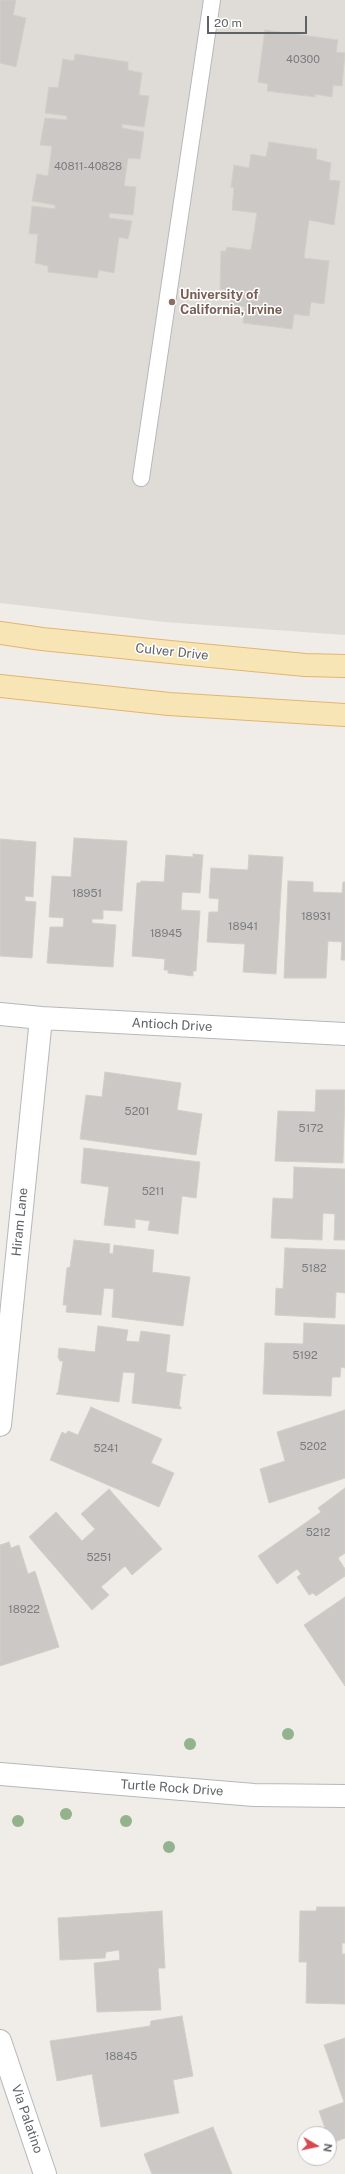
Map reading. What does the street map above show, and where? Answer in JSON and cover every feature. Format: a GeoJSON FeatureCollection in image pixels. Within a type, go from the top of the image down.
{"type":"FeatureCollection","features":[{"type":"Feature","properties":{"kind":"main road","name":"Culver Drive"},"geometry":{"type":"LineString","coordinates":[[0,633],[42,639],[198,655],[305,665],[345,666]]}},
{"type":"Feature","properties":{"kind":"main road"},"geometry":{"type":"LineString","coordinates":[[0,686],[169,704],[345,715]]}},
{"type":"Feature","properties":{"kind":"street","name":"Antioch Drive"},"geometry":{"type":"LineString","coordinates":[[0,1014],[41,1018],[345,1034]]}},
{"type":"Feature","properties":{"kind":"street","name":"Hiram Lane"},"geometry":{"type":"LineString","coordinates":[[0,1426],[41,1018]]}},
{"type":"Feature","properties":{"kind":"street","name":"Turtle Rock Drive"},"geometry":{"type":"LineString","coordinates":[[0,1774],[254,1795],[345,1796]]}},
{"type":"Feature","properties":{"kind":"street","name":"Via Palatino"},"geometry":{"type":"LineString","coordinates":[[0,2041],[45,2174]]}},
{"type":"Feature","properties":{"kind":"lane"},"geometry":{"type":"LineString","coordinates":[[141,478],[212,0]]}},
{"type":"Feature","properties":{"kind":"shaded area","name":"University of California, Irvine"},"geometry":{"type":"Polygon","coordinates":[[[0,0],[345,0],[345,635],[164,622],[0,603],[0,0]]]}},
{"type":"Feature","properties":{"kind":"building"},"geometry":{"type":"Polygon","coordinates":[[[0,0],[16,0],[13,15],[26,18],[16,67],[0,63],[0,0]]]}},
{"type":"Feature","properties":{"kind":"building"},"geometry":{"type":"Polygon","coordinates":[[[265,30],[338,40],[336,52],[345,53],[342,86],[333,85],[332,97],[315,94],[315,97],[267,91],[268,84],[258,82],[265,30]]]}},
{"type":"Feature","properties":{"kind":"building"},"geometry":{"type":"Polygon","coordinates":[[[75,54],[128,62],[128,70],[142,73],[139,95],[149,96],[144,127],[122,124],[122,128],[144,132],[140,159],[128,158],[124,186],[136,187],[133,215],[109,213],[109,218],[132,221],[128,239],[119,237],[114,273],[99,270],[97,278],[48,272],[48,266],[35,263],[38,234],[29,234],[32,206],[55,209],[55,205],[32,201],[37,174],[48,176],[52,146],[40,145],[45,118],[67,120],[67,116],[45,113],[49,87],[58,88],[63,59],[74,61],[75,54]]]}},
{"type":"Feature","properties":{"kind":"building"},"geometry":{"type":"Polygon","coordinates":[[[269,142],[317,149],[316,159],[331,163],[329,180],[340,181],[334,225],[309,220],[304,258],[329,261],[324,304],[311,302],[309,316],[294,314],[292,329],[243,323],[245,307],[230,304],[232,291],[220,289],[221,251],[226,251],[227,247],[251,250],[257,213],[232,210],[234,188],[231,187],[234,165],[249,168],[251,154],[266,157],[269,142]]]}},
{"type":"Feature","properties":{"kind":"building"},"geometry":{"type":"Polygon","coordinates":[[[74,838],[127,841],[122,911],[103,910],[103,919],[92,919],[92,923],[116,925],[113,967],[47,963],[50,927],[63,927],[64,918],[49,917],[52,876],[71,877],[74,838]]]}},
{"type":"Feature","properties":{"kind":"building"},"geometry":{"type":"Polygon","coordinates":[[[0,839],[36,842],[33,897],[25,896],[25,901],[36,902],[32,958],[0,956],[0,839]]]}},
{"type":"Feature","properties":{"kind":"building"},"geometry":{"type":"Polygon","coordinates":[[[193,854],[203,855],[200,893],[182,892],[181,910],[200,911],[196,971],[193,971],[193,976],[168,973],[168,970],[164,970],[165,959],[132,956],[137,883],[140,883],[141,881],[164,882],[166,855],[193,857],[193,854]]]}},
{"type":"Feature","properties":{"kind":"building"},"geometry":{"type":"Polygon","coordinates":[[[249,855],[283,857],[276,974],[243,972],[245,944],[207,942],[209,912],[218,912],[219,899],[209,898],[211,868],[248,870],[249,855]]]}},
{"type":"Feature","properties":{"kind":"building"},"geometry":{"type":"Polygon","coordinates":[[[288,881],[313,882],[313,892],[342,893],[343,882],[345,882],[345,960],[341,960],[342,942],[328,941],[326,978],[284,978],[288,881]]]}},
{"type":"Feature","properties":{"kind":"building"},"geometry":{"type":"Polygon","coordinates":[[[105,1072],[181,1083],[177,1110],[202,1114],[196,1155],[80,1139],[86,1095],[102,1097],[105,1072]]]}},
{"type":"Feature","properties":{"kind":"building"},"geometry":{"type":"Polygon","coordinates":[[[316,1090],[345,1090],[343,1163],[275,1161],[278,1111],[315,1112],[316,1090]]]}},
{"type":"Feature","properties":{"kind":"building"},"geometry":{"type":"Polygon","coordinates":[[[84,1148],[200,1162],[196,1198],[182,1196],[178,1234],[148,1230],[150,1221],[135,1219],[135,1228],[104,1225],[109,1187],[81,1183],[84,1148]]]}},
{"type":"Feature","properties":{"kind":"building"},"geometry":{"type":"Polygon","coordinates":[[[294,1167],[345,1169],[345,1240],[334,1240],[335,1214],[323,1213],[322,1240],[271,1238],[273,1198],[293,1199],[294,1167]]]}},
{"type":"Feature","properties":{"kind":"building"},"geometry":{"type":"Polygon","coordinates":[[[74,1240],[110,1244],[109,1253],[113,1254],[114,1245],[154,1250],[152,1272],[190,1277],[183,1326],[112,1317],[114,1289],[104,1288],[101,1315],[66,1312],[67,1305],[63,1305],[67,1268],[70,1267],[74,1240]]]}},
{"type":"Feature","properties":{"kind":"building"},"geometry":{"type":"Polygon","coordinates":[[[285,1248],[345,1250],[345,1293],[336,1292],[335,1318],[275,1315],[276,1288],[283,1289],[285,1248]]]}},
{"type":"Feature","properties":{"kind":"building"},"geometry":{"type":"Polygon","coordinates":[[[304,1323],[345,1325],[345,1368],[341,1367],[340,1377],[332,1377],[331,1396],[263,1394],[265,1343],[303,1344],[304,1323]]]}},
{"type":"Feature","properties":{"kind":"building"},"geometry":{"type":"Polygon","coordinates":[[[98,1326],[128,1330],[126,1341],[139,1342],[141,1331],[170,1335],[166,1372],[186,1375],[183,1375],[179,1406],[181,1409],[132,1403],[135,1373],[123,1372],[119,1402],[56,1394],[58,1392],[63,1361],[60,1361],[58,1357],[59,1348],[95,1352],[98,1326]]]}},
{"type":"Feature","properties":{"kind":"building"},"geometry":{"type":"Polygon","coordinates":[[[91,1407],[162,1439],[151,1463],[174,1473],[159,1507],[50,1460],[62,1432],[66,1434],[68,1431],[78,1435],[91,1407]]]}},
{"type":"Feature","properties":{"kind":"building"},"geometry":{"type":"Polygon","coordinates":[[[345,1410],[345,1478],[269,1503],[260,1469],[285,1461],[277,1432],[345,1410]]]}},
{"type":"Feature","properties":{"kind":"building"},"geometry":{"type":"Polygon","coordinates":[[[345,1488],[345,1553],[338,1558],[345,1569],[345,1576],[316,1596],[313,1593],[309,1595],[297,1577],[301,1574],[297,1569],[277,1584],[258,1556],[321,1512],[318,1508],[345,1488]]]}},
{"type":"Feature","properties":{"kind":"building"},"geometry":{"type":"Polygon","coordinates":[[[109,1489],[162,1549],[132,1575],[125,1566],[101,1587],[109,1595],[92,1610],[29,1537],[56,1512],[82,1541],[95,1529],[81,1514],[109,1489]]]}},
{"type":"Feature","properties":{"kind":"building"},"geometry":{"type":"Polygon","coordinates":[[[9,1542],[11,1548],[19,1545],[28,1574],[35,1571],[59,1647],[0,1666],[0,1545],[9,1542]]]}},
{"type":"Feature","properties":{"kind":"building"},"geometry":{"type":"Polygon","coordinates":[[[345,1597],[345,1686],[304,1625],[345,1597]]]}},
{"type":"Feature","properties":{"kind":"building"},"geometry":{"type":"Polygon","coordinates":[[[317,1907],[345,1907],[345,1943],[342,1943],[342,1954],[345,1954],[345,2004],[306,2003],[307,1962],[299,1962],[300,1911],[316,1911],[317,1907]]]}},
{"type":"Feature","properties":{"kind":"building"},"geometry":{"type":"Polygon","coordinates":[[[162,1911],[165,1968],[158,1968],[161,2010],[97,2012],[94,1963],[120,1960],[119,1950],[106,1952],[105,1958],[60,1960],[58,1918],[162,1911]]]}},
{"type":"Feature","properties":{"kind":"building"},"geometry":{"type":"Polygon","coordinates":[[[182,2016],[193,2076],[173,2080],[179,2113],[101,2127],[92,2074],[57,2081],[50,2041],[150,2026],[151,2021],[182,2016]]]}},
{"type":"Feature","properties":{"kind":"building"},"geometry":{"type":"Polygon","coordinates":[[[345,2038],[345,2138],[337,2141],[337,2126],[324,2126],[319,2111],[344,2102],[324,2045],[345,2038]]]}},
{"type":"Feature","properties":{"kind":"building"},"geometry":{"type":"Polygon","coordinates":[[[213,2127],[232,2174],[152,2174],[144,2154],[213,2127]]]}},
{"type":"Feature","properties":{"kind":"place","name":"University of California, Irvine"},"geometry":{"type":"Point","coordinates":[172,302]}}]}
